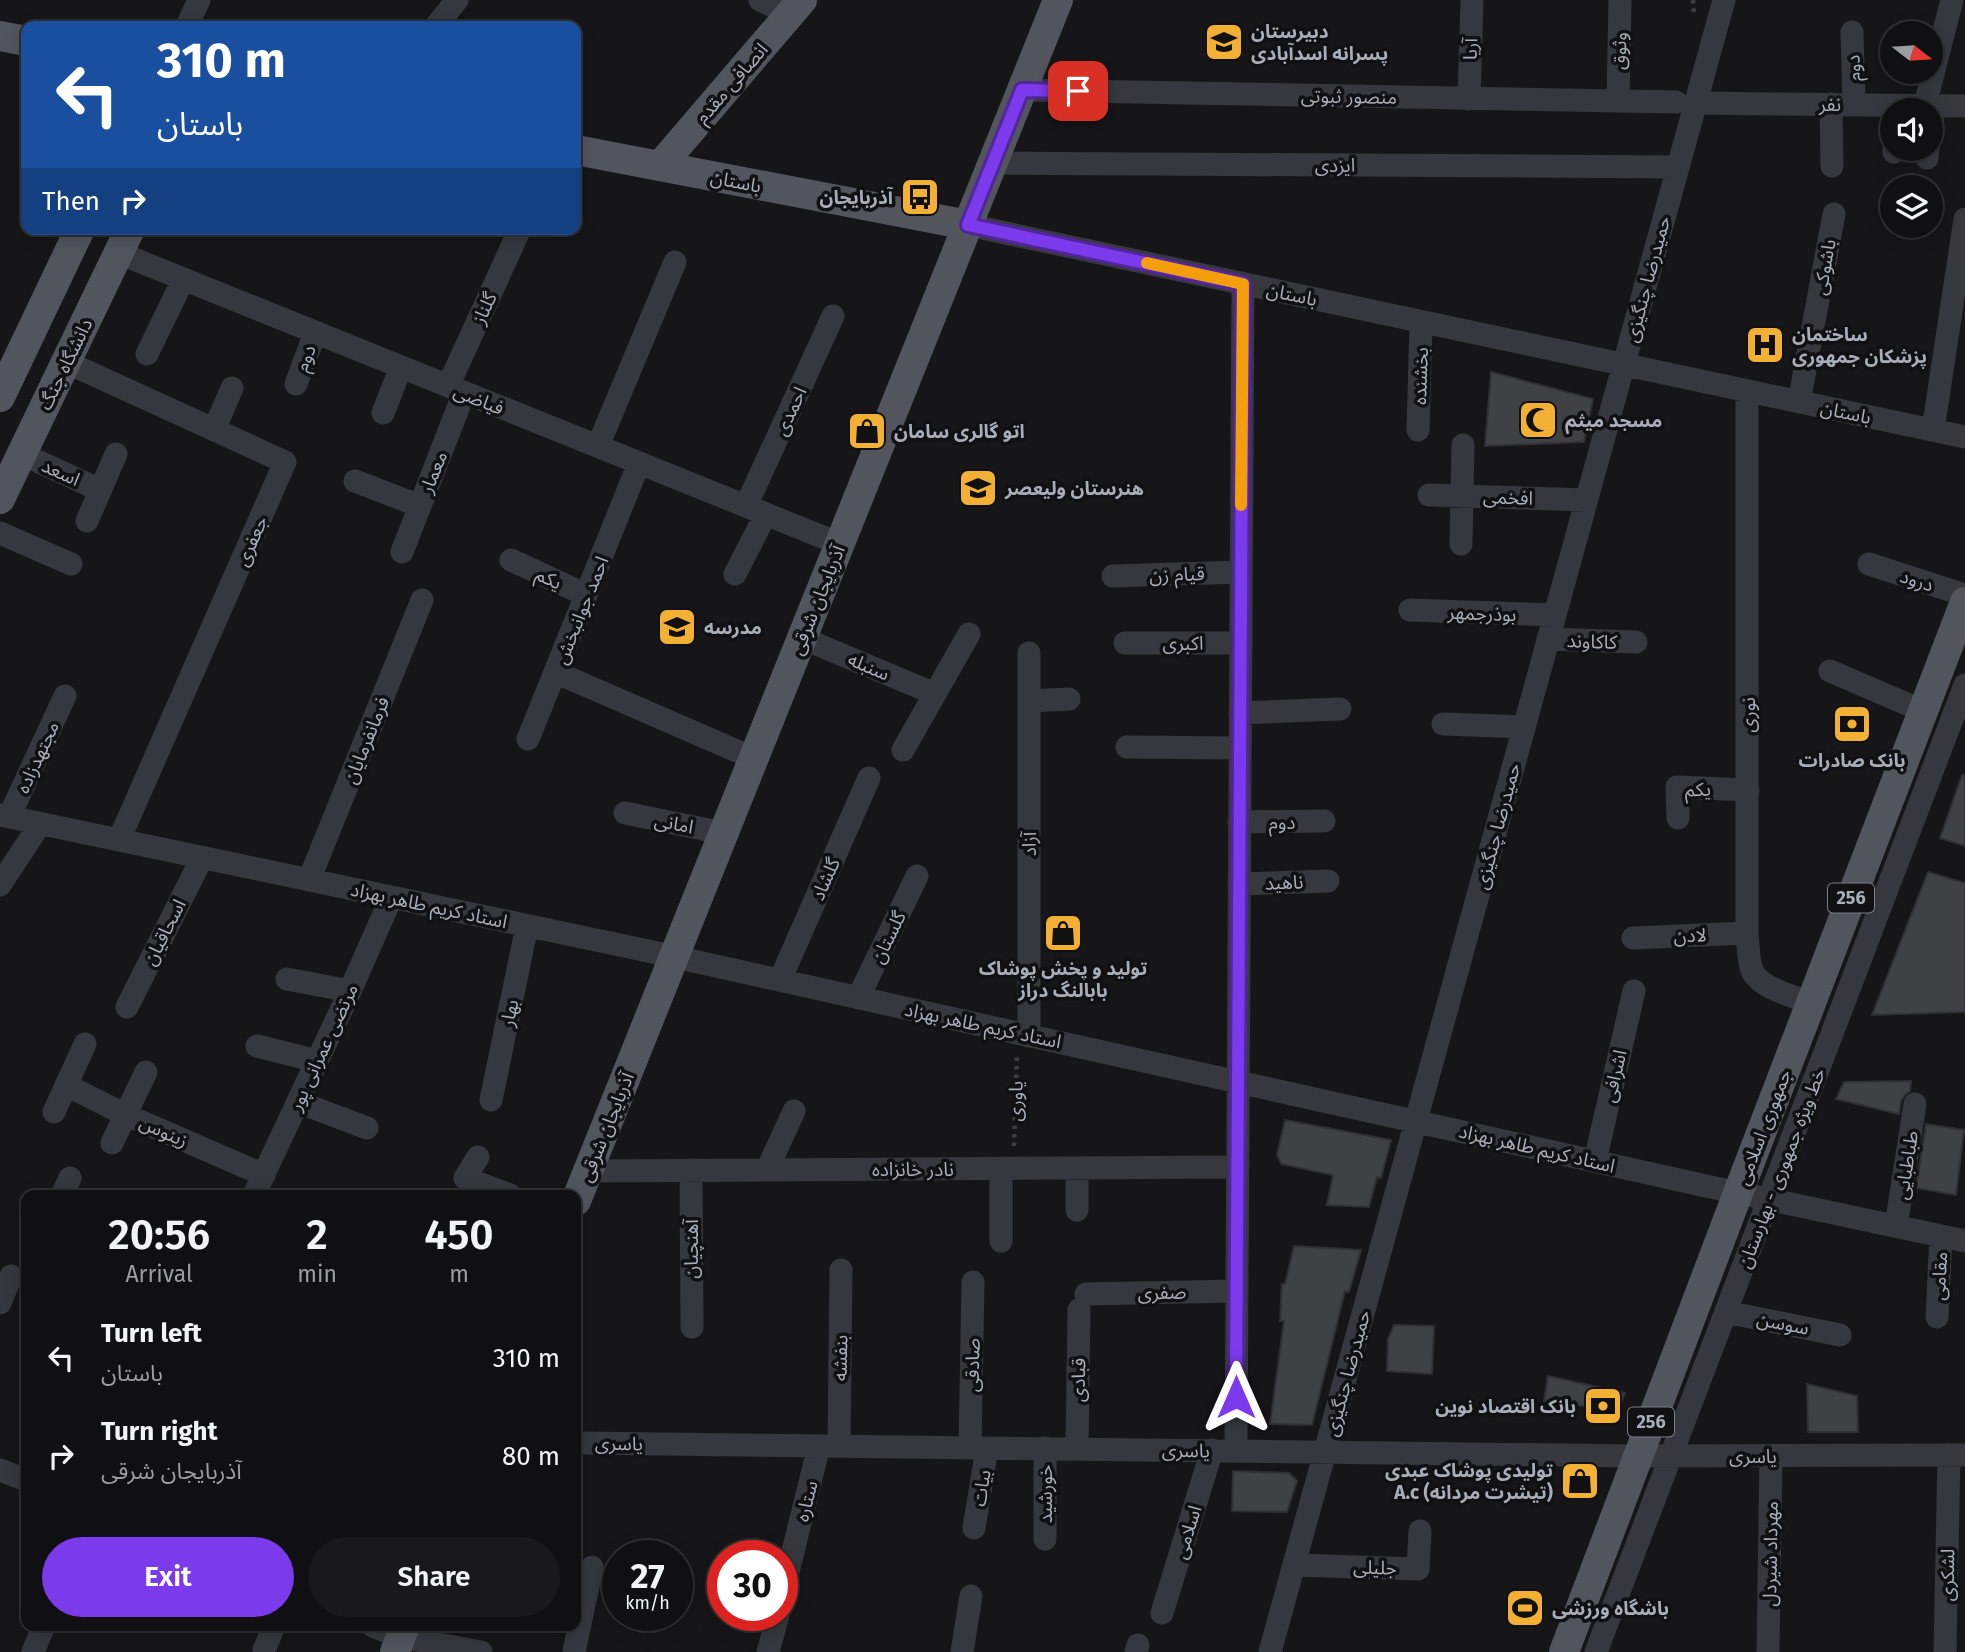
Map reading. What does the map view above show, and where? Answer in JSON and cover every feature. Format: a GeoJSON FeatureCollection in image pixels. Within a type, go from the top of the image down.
{"type":"FeatureCollection","features":[{"type":"Feature","properties":{"kind":"main road","name":"آذربایجان شرقی"},"geometry":{"type":"LineString","coordinates":[[580,1190],[1058,0]]}},
{"type":"Feature","properties":{"kind":"main road","name":"انصافی مقدم"},"geometry":{"type":"LineString","coordinates":[[660,166],[796,7]]}},
{"type":"Feature","properties":{"kind":"main road"},"geometry":{"type":"LineString","coordinates":[[0,36],[21,40]]}},
{"type":"Feature","properties":{"kind":"main road","name":"باستان"},"geometry":{"type":"LineString","coordinates":[[581,150],[968,225]]}},
{"type":"Feature","properties":{"kind":"main road"},"geometry":{"type":"LineString","coordinates":[[0,397],[77,235]]}},
{"type":"Feature","properties":{"kind":"main road","name":"دانشگاه جنگ"},"geometry":{"type":"LineString","coordinates":[[0,499],[124,241]]}},
{"type":"Feature","properties":{"kind":"main road","name":"جمهوری اسلامی"},"geometry":{"type":"LineString","coordinates":[[1564,1652],[1965,602]]}},
{"type":"Feature","properties":{"kind":"street"},"geometry":{"type":"LineString","coordinates":[[189,21],[199,0]]}},
{"type":"Feature","properties":{"kind":"street"},"geometry":{"type":"LineString","coordinates":[[440,21],[457,0]]}},
{"type":"Feature","properties":{"kind":"street"},"geometry":{"type":"LineString","coordinates":[[760,0],[796,7]]}},
{"type":"Feature","properties":{"kind":"street","name":"آریا"},"geometry":{"type":"LineString","coordinates":[[1469,99],[1472,0]]}},
{"type":"Feature","properties":{"kind":"street","name":"وثوق"},"geometry":{"type":"LineString","coordinates":[[1618,102],[1620,0]]}},
{"type":"Feature","properties":{"kind":"street","name":"حمیدرضا چنگیزی"},"geometry":{"type":"LineString","coordinates":[[1270,1652],[1678,167],[1686,103],[1724,0]]}},
{"type":"Feature","properties":{"kind":"street"},"geometry":{"type":"LineString","coordinates":[[1931,98],[1952,0]]}},
{"type":"Feature","properties":{"kind":"street","name":"دوم"},"geometry":{"type":"LineString","coordinates":[[1852,32],[1854,104]]}},
{"type":"Feature","properties":{"kind":"street","name":"منصور ثبوتی"},"geometry":{"type":"LineString","coordinates":[[1022,90],[1686,103]]}},
{"type":"Feature","properties":{"kind":"street","name":"نفر"},"geometry":{"type":"LineString","coordinates":[[1686,103],[1880,106]]}},
{"type":"Feature","properties":{"kind":"street"},"geometry":{"type":"LineString","coordinates":[[1831,104],[1832,166]]}},
{"type":"Feature","properties":{"kind":"street","name":"نفر"},"geometry":{"type":"LineString","coordinates":[[1943,105],[1965,106]]}},
{"type":"Feature","properties":{"kind":"street","name":"ایزدی"},"geometry":{"type":"LineString","coordinates":[[992,163],[1678,167]]}},
{"type":"Feature","properties":{"kind":"street","name":"باشوکی"},"geometry":{"type":"LineString","coordinates":[[1799,402],[1834,214]]}},
{"type":"Feature","properties":{"kind":"street"},"geometry":{"type":"LineString","coordinates":[[1933,430],[1965,219]]}},
{"type":"Feature","properties":{"kind":"street","name":"باستان"},"geometry":{"type":"LineString","coordinates":[[968,225],[1965,437]]}},
{"type":"Feature","properties":{"kind":"street","name":"گلناز"},"geometry":{"type":"LineString","coordinates":[[456,389],[518,235]]}},
{"type":"Feature","properties":{"kind":"street","name":"فیاضی"},"geometry":{"type":"LineString","coordinates":[[124,241],[183,279],[840,544]]}},
{"type":"Feature","properties":{"kind":"street"},"geometry":{"type":"LineString","coordinates":[[598,446],[675,262]]}},
{"type":"Feature","properties":{"kind":"street"},"geometry":{"type":"LineString","coordinates":[[147,354],[183,279]]}},
{"type":"Feature","properties":{"kind":"street"},"geometry":{"type":"LineString","coordinates":[[1236,1451],[1243,284]]}},
{"type":"Feature","properties":{"kind":"street","name":"احمدی"},"geometry":{"type":"LineString","coordinates":[[735,574],[756,510],[833,316]]}},
{"type":"Feature","properties":{"kind":"street","name":"بخشنده"},"geometry":{"type":"LineString","coordinates":[[1418,430],[1421,322]]}},
{"type":"Feature","properties":{"kind":"street","name":"دوم"},"geometry":{"type":"LineString","coordinates":[[296,384],[315,333]]}},
{"type":"Feature","properties":{"kind":"street","name":"جعفری"},"geometry":{"type":"LineString","coordinates":[[66,362],[285,462],[119,840]]}},
{"type":"Feature","properties":{"kind":"street"},"geometry":{"type":"LineString","coordinates":[[383,413],[401,367]]}},
{"type":"Feature","properties":{"kind":"street"},"geometry":{"type":"LineString","coordinates":[[214,430],[232,388]]}},
{"type":"Feature","properties":{"kind":"street","name":"معمار"},"geometry":{"type":"LineString","coordinates":[[402,552],[420,506],[456,389]]}},
{"type":"Feature","properties":{"kind":"street","name":"نوری"},"geometry":{"type":"LineString","coordinates":[[1747,391],[1747,933],[1754,975],[1762,983],[1811,1003]]}},
{"type":"Feature","properties":{"kind":"street"},"geometry":{"type":"LineString","coordinates":[[1461,544],[1463,445]]}},
{"type":"Feature","properties":{"kind":"street","name":"اسعد"},"geometry":{"type":"LineString","coordinates":[[22,454],[100,490]]}},
{"type":"Feature","properties":{"kind":"street"},"geometry":{"type":"LineString","coordinates":[[87,521],[116,454]]}},
{"type":"Feature","properties":{"kind":"street","name":"احمد جوانبخش"},"geometry":{"type":"LineString","coordinates":[[639,463],[555,672],[753,758]]}},
{"type":"Feature","properties":{"kind":"street"},"geometry":{"type":"LineString","coordinates":[[355,481],[420,506]]}},
{"type":"Feature","properties":{"kind":"street","name":"افخمی"},"geometry":{"type":"LineString","coordinates":[[1429,495],[1586,500]]}},
{"type":"Feature","properties":{"kind":"street"},"geometry":{"type":"LineString","coordinates":[[0,533],[71,564]]}},
{"type":"Feature","properties":{"kind":"street","name":"یکم"},"geometry":{"type":"LineString","coordinates":[[511,560],[586,595]]}},
{"type":"Feature","properties":{"kind":"street","name":"درود"},"geometry":{"type":"LineString","coordinates":[[1869,564],[1965,595]]}},
{"type":"Feature","properties":{"kind":"street","name":"قیام زن"},"geometry":{"type":"LineString","coordinates":[[1113,576],[1241,572]]}},
{"type":"Feature","properties":{"kind":"street","name":"فرمانفرمایان"},"geometry":{"type":"LineString","coordinates":[[309,880],[422,600]]}},
{"type":"Feature","properties":{"kind":"street","name":"بوذرجمهر"},"geometry":{"type":"LineString","coordinates":[[1410,610],[1555,615]]}},
{"type":"Feature","properties":{"kind":"street"},"geometry":{"type":"LineString","coordinates":[[903,750],[969,635]]}},
{"type":"Feature","properties":{"kind":"street","name":"سنبله"},"geometry":{"type":"LineString","coordinates":[[802,638],[935,694]]}},
{"type":"Feature","properties":{"kind":"street","name":"کاکاوند"},"geometry":{"type":"LineString","coordinates":[[1548,639],[1636,642]]}},
{"type":"Feature","properties":{"kind":"street","name":"اکبری"},"geometry":{"type":"LineString","coordinates":[[1125,643],[1241,643]]}},
{"type":"Feature","properties":{"kind":"street","name":"آزاد"},"geometry":{"type":"LineString","coordinates":[[1024,1034],[1029,653]]}},
{"type":"Feature","properties":{"kind":"street"},"geometry":{"type":"LineString","coordinates":[[1830,671],[1923,711]]}},
{"type":"Feature","properties":{"kind":"street"},"geometry":{"type":"LineString","coordinates":[[528,739],[555,672]]}},
{"type":"Feature","properties":{"kind":"street","name":"خط ویژه جمهوری - بهارستان"},"geometry":{"type":"LineString","coordinates":[[1596,1652],[1965,685]]}},
{"type":"Feature","properties":{"kind":"street","name":"مجتهدزاده"},"geometry":{"type":"LineString","coordinates":[[4,816],[65,696]]}},
{"type":"Feature","properties":{"kind":"street"},"geometry":{"type":"LineString","coordinates":[[1029,701],[1069,699]]}},
{"type":"Feature","properties":{"kind":"street"},"geometry":{"type":"LineString","coordinates":[[1240,713],[1340,709]]}},
{"type":"Feature","properties":{"kind":"street"},"geometry":{"type":"LineString","coordinates":[[1443,724],[1524,727]]}},
{"type":"Feature","properties":{"kind":"street"},"geometry":{"type":"LineString","coordinates":[[1127,747],[1240,748]]}},
{"type":"Feature","properties":{"kind":"street","name":"گلشاد"},"geometry":{"type":"LineString","coordinates":[[780,980],[869,778]]}},
{"type":"Feature","properties":{"kind":"street","name":"یکم"},"geometry":{"type":"LineString","coordinates":[[1678,818],[1677,787],[1748,790]]}},
{"type":"Feature","properties":{"kind":"street","name":"امانی"},"geometry":{"type":"LineString","coordinates":[[625,813],[723,833]]}},
{"type":"Feature","properties":{"kind":"street","name":"استاد کریم طاهر بهزاد"},"geometry":{"type":"LineString","coordinates":[[4,816],[674,957],[1768,1200],[1965,1241]]}},
{"type":"Feature","properties":{"kind":"street","name":"دوم"},"geometry":{"type":"LineString","coordinates":[[1240,822],[1324,821]]}},
{"type":"Feature","properties":{"kind":"street"},"geometry":{"type":"LineString","coordinates":[[0,885],[40,824]]}},
{"type":"Feature","properties":{"kind":"street","name":"اسحاقیان"},"geometry":{"type":"LineString","coordinates":[[127,1007],[202,858]]}},
{"type":"Feature","properties":{"kind":"street","name":"گلستان"},"geometry":{"type":"LineString","coordinates":[[858,998],[917,876]]}},
{"type":"Feature","properties":{"kind":"street","name":"ناهید"},"geometry":{"type":"LineString","coordinates":[[1239,884],[1328,881]]}},
{"type":"Feature","properties":{"kind":"street","name":"مرتضی عمرانی پور"},"geometry":{"type":"LineString","coordinates":[[259,1185],[391,898]]}},
{"type":"Feature","properties":{"kind":"street","name":"بهار"},"geometry":{"type":"LineString","coordinates":[[491,1100],[527,926]]}},
{"type":"Feature","properties":{"kind":"street","name":"لادن"},"geometry":{"type":"LineString","coordinates":[[1633,938],[1747,933]]}},
{"type":"Feature","properties":{"kind":"street"},"geometry":{"type":"LineString","coordinates":[[287,979],[350,991]]}},
{"type":"Feature","properties":{"kind":"street","name":"اشرافی"},"geometry":{"type":"LineString","coordinates":[[1595,1161],[1634,991]]}},
{"type":"Feature","properties":{"kind":"street"},"geometry":{"type":"LineString","coordinates":[[54,1112],[85,1044]]}},
{"type":"Feature","properties":{"kind":"street"},"geometry":{"type":"LineString","coordinates":[[257,1046],[317,1061]]}},
{"type":"Feature","properties":{"kind":"street"},"geometry":{"type":"LineString","coordinates":[[112,1143],[146,1072]]}},
{"type":"Feature","properties":{"kind":"street","name":"زینوس"},"geometry":{"type":"LineString","coordinates":[[66,1086],[259,1185]]}},
{"type":"Feature","properties":{"kind":"street"},"geometry":{"type":"LineString","coordinates":[[298,1102],[367,1128]]}},
{"type":"Feature","properties":{"kind":"street","name":"طباطبایی"},"geometry":{"type":"LineString","coordinates":[[1896,1226],[1915,1104]]}},
{"type":"Feature","properties":{"kind":"street"},"geometry":{"type":"LineString","coordinates":[[767,1170],[794,1111]]}},
{"type":"Feature","properties":{"kind":"street"},"geometry":{"type":"LineString","coordinates":[[478,1157],[465,1178],[497,1190]]}},
{"type":"Feature","properties":{"kind":"street","name":"نادر خانزاده"},"geometry":{"type":"LineString","coordinates":[[588,1171],[1238,1167]]}},
{"type":"Feature","properties":{"kind":"street"},"geometry":{"type":"LineString","coordinates":[[1077,1168],[1077,1210]]}},
{"type":"Feature","properties":{"kind":"street"},"geometry":{"type":"LineString","coordinates":[[1002,1241],[1007,1169]]}},
{"type":"Feature","properties":{"kind":"street","name":"آهنچیان"},"geometry":{"type":"LineString","coordinates":[[691,1170],[692,1327]]}},
{"type":"Feature","properties":{"kind":"street","name":"مقامی"},"geometry":{"type":"LineString","coordinates":[[1937,1317],[1941,1236]]}},
{"type":"Feature","properties":{"kind":"street","name":"بنفشه"},"geometry":{"type":"LineString","coordinates":[[829,1446],[841,1270]]}},
{"type":"Feature","properties":{"kind":"street"},"geometry":{"type":"LineString","coordinates":[[0,1303],[17,1277]]}},
{"type":"Feature","properties":{"kind":"street","name":"صادقی"},"geometry":{"type":"LineString","coordinates":[[973,1282],[979,1448]]}},
{"type":"Feature","properties":{"kind":"street","name":"صفری"},"geometry":{"type":"LineString","coordinates":[[1083,1302],[1237,1291]]}},
{"type":"Feature","properties":{"kind":"street","name":"قبادی"},"geometry":{"type":"LineString","coordinates":[[1077,1449],[1083,1302]]}},
{"type":"Feature","properties":{"kind":"street","name":"سوسن"},"geometry":{"type":"LineString","coordinates":[[1726,1312],[1840,1335]]}},
{"type":"Feature","properties":{"kind":"street","name":"یاسری"},"geometry":{"type":"LineString","coordinates":[[581,1443],[1638,1456],[1957,1455]]}},
{"type":"Feature","properties":{"kind":"street","name":"ستاره"},"geometry":{"type":"LineString","coordinates":[[798,1545],[829,1446]]}},
{"type":"Feature","properties":{"kind":"street","name":"بیات"},"geometry":{"type":"LineString","coordinates":[[974,1528],[979,1448]]}},
{"type":"Feature","properties":{"kind":"street","name":"خورشید"},"geometry":{"type":"LineString","coordinates":[[1045,1448],[1045,1539]]}},
{"type":"Feature","properties":{"kind":"street","name":"اسلامی"},"geometry":{"type":"LineString","coordinates":[[1162,1613],[1212,1450]]}},
{"type":"Feature","properties":{"kind":"street","name":"لشکری"},"geometry":{"type":"LineString","coordinates":[[1945,1652],[1957,1455]]}},
{"type":"Feature","properties":{"kind":"street","name":"مهرداد شیردل"},"geometry":{"type":"LineString","coordinates":[[1768,1652],[1771,1456]]}},
{"type":"Feature","properties":{"kind":"street"},"geometry":{"type":"LineString","coordinates":[[0,1469],[21,1478]]}},
{"type":"Feature","properties":{"kind":"street","name":"جلیلی"},"geometry":{"type":"LineString","coordinates":[[1294,1565],[1418,1569],[1420,1531]]}},
{"type":"Feature","properties":{"kind":"street"},"geometry":{"type":"LineString","coordinates":[[581,1619],[592,1567]]}},
{"type":"Feature","properties":{"kind":"street"},"geometry":{"type":"LineString","coordinates":[[962,1652],[971,1596]]}},
{"type":"Feature","properties":{"kind":"street"},"geometry":{"type":"LineString","coordinates":[[33,1652],[42,1631]]}},
{"type":"Feature","properties":{"kind":"street"},"geometry":{"type":"LineString","coordinates":[[264,1650],[272,1631]]}},
{"type":"Feature","properties":{"kind":"street"},"geometry":{"type":"LineString","coordinates":[[574,1652],[578,1631]]}},
{"type":"Feature","properties":{"kind":"street"},"geometry":{"type":"LineString","coordinates":[[768,1652],[774,1631]]}},
{"type":"Feature","properties":{"kind":"street"},"geometry":{"type":"LineString","coordinates":[[400,1638],[481,1652]]}},
{"type":"Feature","properties":{"kind":"path","name":"یاوری"},"geometry":{"type":"LineString","coordinates":[[1007,1169],[1024,1034]]}},
{"type":"Feature","properties":{"kind":"building","name":"مسجد میثم"},"geometry":{"type":"Polygon","coordinates":[[[1491,372],[1593,399],[1584,442],[1485,446],[1491,372]]]}},
{"type":"Feature","properties":{"kind":"building"},"geometry":{"type":"Polygon","coordinates":[[[1962,775],[1965,775],[1965,846],[1940,838],[1962,775]]]}},
{"type":"Feature","properties":{"kind":"building"},"geometry":{"type":"Polygon","coordinates":[[[1928,872],[1965,883],[1965,1012],[1872,1015],[1928,872]]]}},
{"type":"Feature","properties":{"kind":"building"},"geometry":{"type":"Polygon","coordinates":[[[1911,1081],[1910,1091],[1901,1101],[1899,1114],[1836,1099],[1844,1082],[1911,1081]]]}},
{"type":"Feature","properties":{"kind":"building"},"geometry":{"type":"Polygon","coordinates":[[[1285,1120],[1391,1140],[1381,1178],[1377,1177],[1369,1207],[1327,1205],[1333,1175],[1281,1164],[1277,1155],[1285,1120]]]}},
{"type":"Feature","properties":{"kind":"building"},"geometry":{"type":"Polygon","coordinates":[[[1926,1124],[1964,1130],[1956,1195],[1916,1188],[1926,1124]]]}},
{"type":"Feature","properties":{"kind":"building"},"geometry":{"type":"Polygon","coordinates":[[[1294,1246],[1361,1250],[1349,1292],[1345,1291],[1312,1425],[1270,1424],[1284,1321],[1280,1321],[1282,1284],[1285,1284],[1294,1246]]]}},
{"type":"Feature","properties":{"kind":"building"},"geometry":{"type":"Polygon","coordinates":[[[1394,1325],[1434,1326],[1432,1374],[1387,1371],[1388,1339],[1394,1325]]]}},
{"type":"Feature","properties":{"kind":"building"},"geometry":{"type":"Polygon","coordinates":[[[1548,1376],[1625,1393],[1618,1411],[1544,1401],[1548,1376]]]}},
{"type":"Feature","properties":{"kind":"building"},"geometry":{"type":"Polygon","coordinates":[[[1807,1384],[1857,1396],[1858,1432],[1808,1432],[1807,1384]]]}},
{"type":"Feature","properties":{"kind":"building"},"geometry":{"type":"Polygon","coordinates":[[[1233,1471],[1289,1473],[1297,1481],[1287,1512],[1232,1511],[1233,1471]]]}},
{"type":"Feature","properties":{"kind":"slow traffic"},"geometry":{"type":"LineString","coordinates":[[1147,263],[1243,284],[1241,505]]}},
{"type":"Feature","properties":{"kind":"place","name":"دبیرستان پسرانه اسدآبادی"},"geometry":{"type":"Point","coordinates":[1224,42]}},
{"type":"Feature","properties":{"kind":"place","name":"آذربایجان"},"geometry":{"type":"Point","coordinates":[920,197]}},
{"type":"Feature","properties":{"kind":"place","name":"ساختمان پزشکان جمهوری"},"geometry":{"type":"Point","coordinates":[1765,345]}},
{"type":"Feature","properties":{"kind":"place","name":"مسجد میثم"},"geometry":{"type":"Point","coordinates":[1538,420]}},
{"type":"Feature","properties":{"kind":"place","name":"اتو گالری سامان"},"geometry":{"type":"Point","coordinates":[867,431]}},
{"type":"Feature","properties":{"kind":"place","name":"هنرستان ولیعصر"},"geometry":{"type":"Point","coordinates":[978,488]}},
{"type":"Feature","properties":{"kind":"place","name":"مدرسه"},"geometry":{"type":"Point","coordinates":[677,627]}},
{"type":"Feature","properties":{"kind":"place","name":"بانک صادرات"},"geometry":{"type":"Point","coordinates":[1852,724]}},
{"type":"Feature","properties":{"kind":"place","name":"تولید و پخش پوشاک بابالنگ دراز"},"geometry":{"type":"Point","coordinates":[1063,933]}},
{"type":"Feature","properties":{"kind":"place","name":"بانک اقتصاد نوین"},"geometry":{"type":"Point","coordinates":[1603,1406]}},
{"type":"Feature","properties":{"kind":"place","name":"تولیدی پوشاک عبدی A.c (تیشرت مردانه)"},"geometry":{"type":"Point","coordinates":[1580,1481]}},
{"type":"Feature","properties":{"kind":"place","name":"باشگاه ورزشی"},"geometry":{"type":"Point","coordinates":[1525,1608]}},
{"type":"Feature","properties":{"kind":"route"},"geometry":{"type":"LineString","coordinates":[[1078,91],[1022,90],[968,225],[1243,284],[1236,1397]]}}]}
